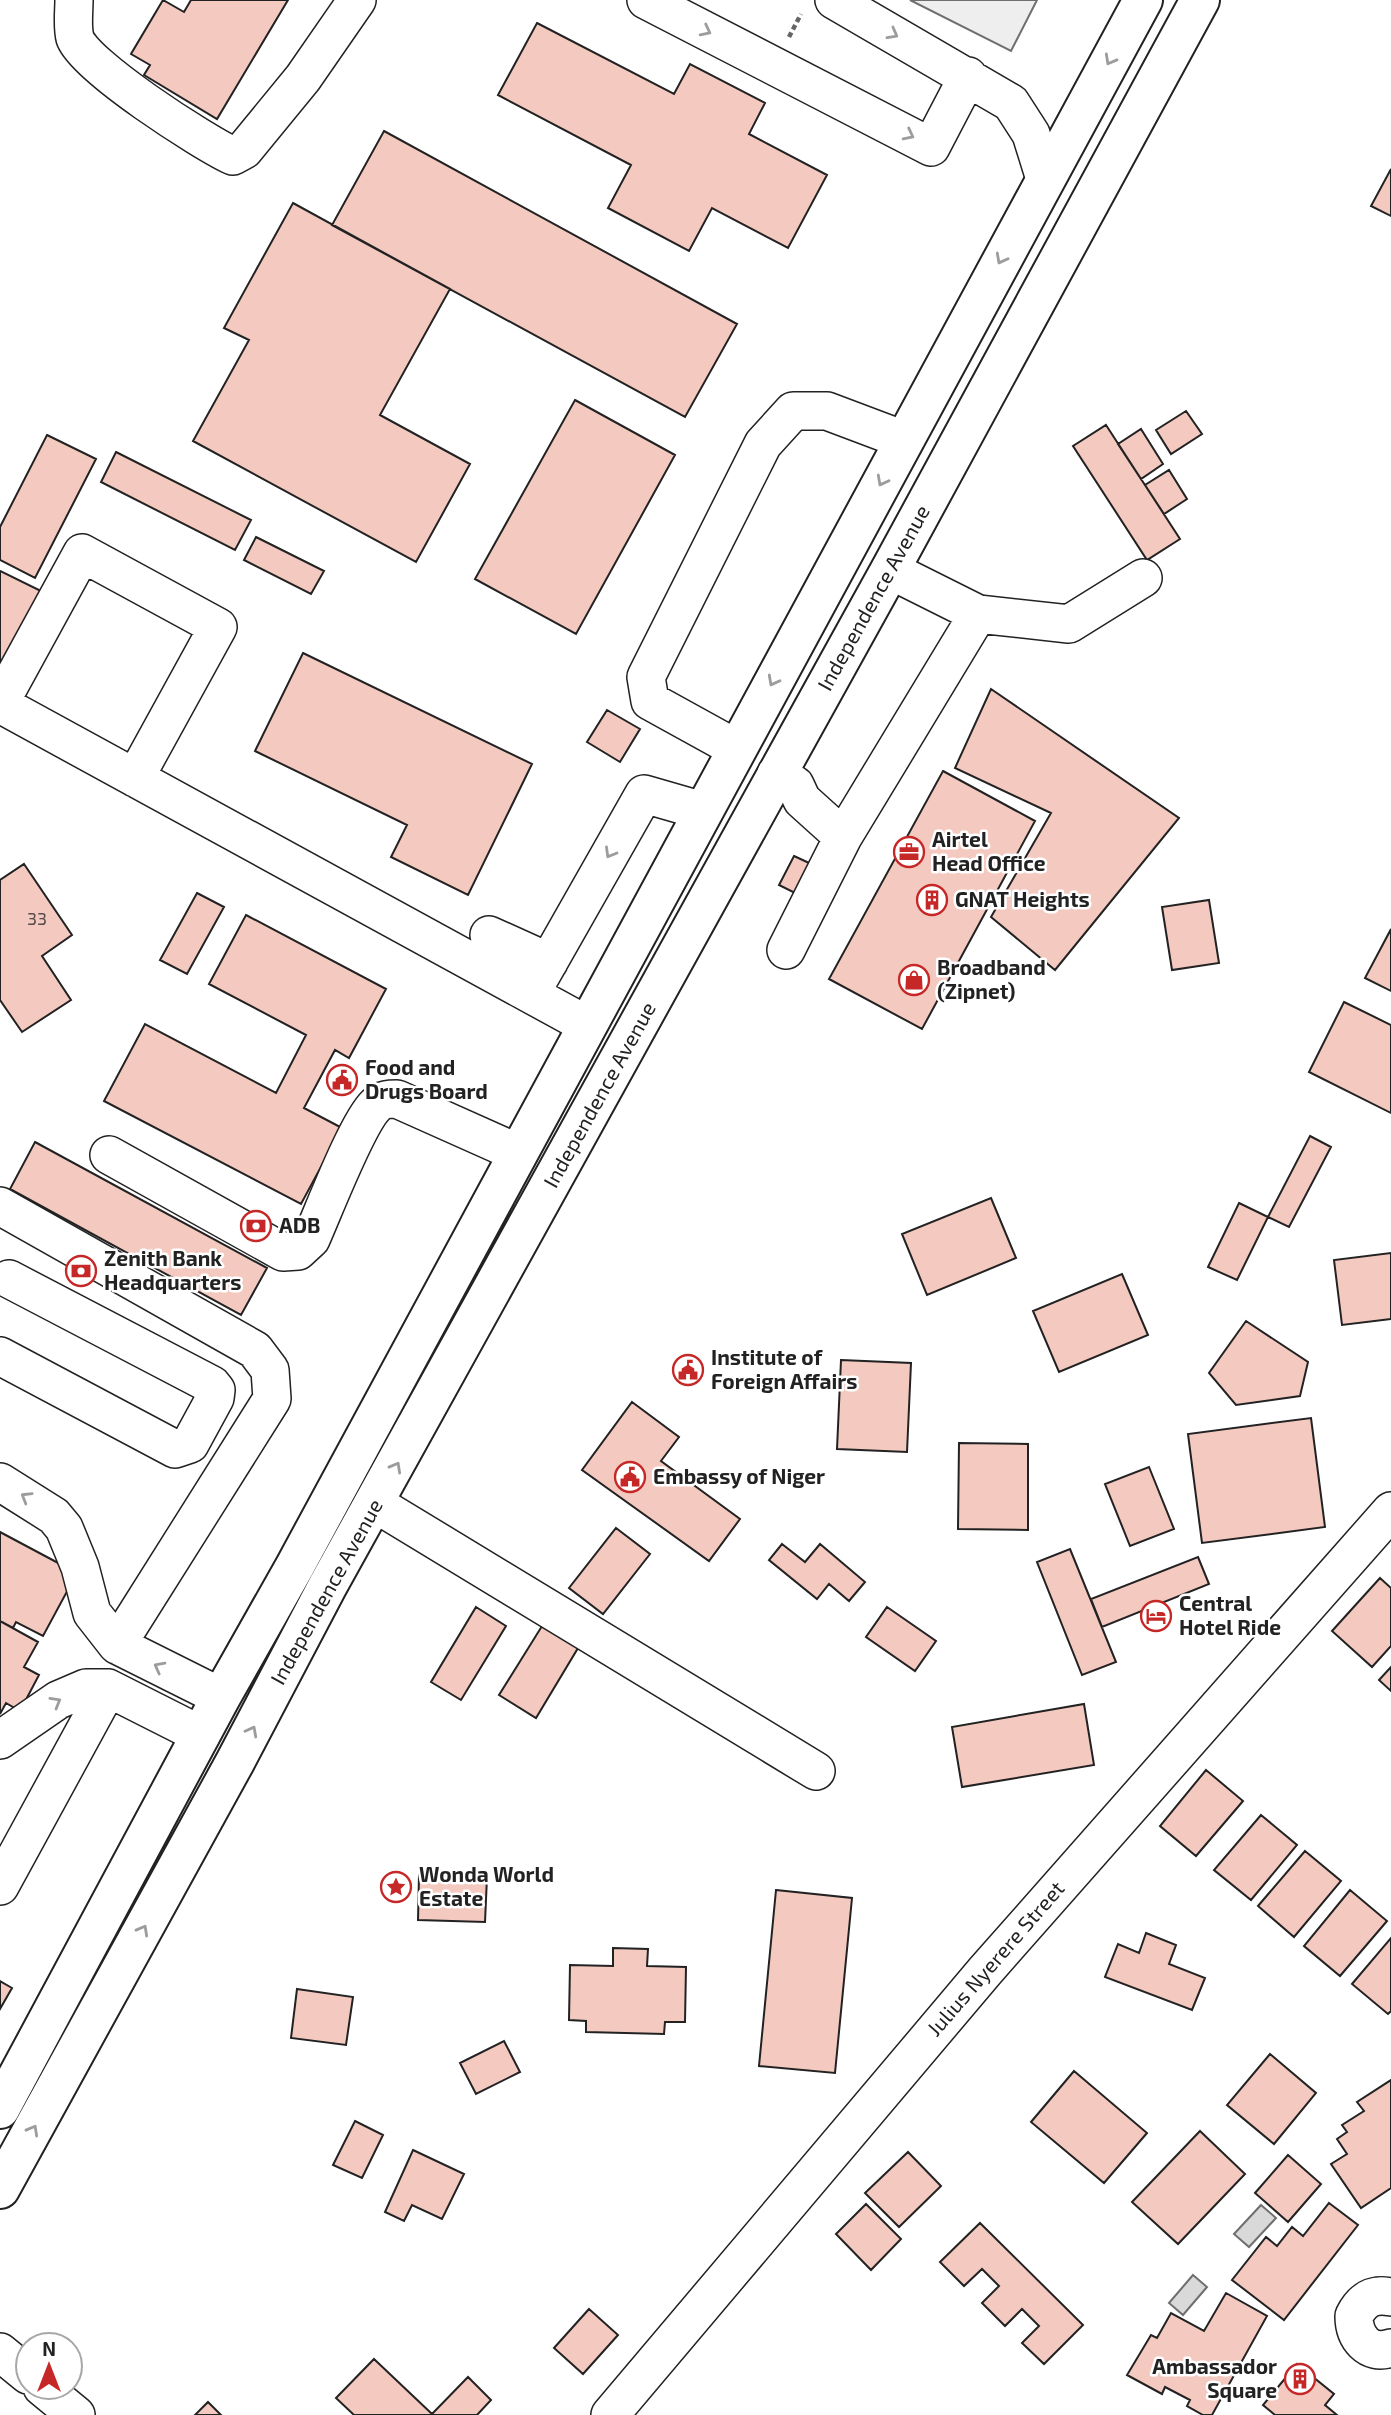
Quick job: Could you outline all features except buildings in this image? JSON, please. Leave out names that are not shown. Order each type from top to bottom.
[{"type":"main road","name":"Independence Avenue","points":[[0,2109],[1143,0]]},
{"type":"main road","name":"Independence Avenue","points":[[0,2189],[222,1787],[327,1587],[376,1504],[890,570],[1200,0]]},
{"type":"street","points":[[74,0],[75,38],[92,61],[156,109],[233,156],[244,150],[303,78],[357,0]]},
{"type":"street","points":[[646,0],[931,147],[968,76]]},
{"type":"street","points":[[834,0],[1011,103],[1031,134],[1045,179]]},
{"type":"street","points":[[737,749],[650,701],[646,677],[763,443],[793,411],[827,411],[904,440]]},
{"type":"street","points":[[135,778],[218,627],[82,554],[0,704],[135,778],[531,993],[587,1025]]},
{"type":"street","points":[[890,570],[978,614],[1069,624],[1143,578]]},
{"type":"street","points":[[786,950],[843,837],[978,614]]},
{"type":"street","points":[[776,774],[795,785],[802,800],[843,837]]},
{"type":"street","points":[[531,993],[644,794],[704,811]]},
{"type":"street","points":[[489,935],[549,962]]},
{"type":"street","points":[[109,1155],[283,1252],[298,1251],[311,1239],[360,1132],[376,1105],[385,1100],[397,1099],[518,1153]]},
{"type":"street","points":[[0,1206],[255,1350],[270,1370],[272,1399],[117,1645]]},
{"type":"street","points":[[0,1356],[176,1449],[190,1444],[215,1398],[216,1390],[212,1385],[4,1288],[34,1224]]},
{"type":"street","points":[[0,1482],[54,1516],[64,1528],[80,1567],[92,1613],[117,1645],[221,1697]]},
{"type":"street","points":[[376,1504],[816,1771]]},
{"type":"street","name":"Julius Nyerere Street","points":[[610,2415],[985,1971],[1391,1511]]},
{"type":"street","points":[[0,1740],[58,1700],[86,1688],[108,1688],[201,1735]]},
{"type":"street","points":[[0,1886],[108,1688]]},
{"type":"street","points":[[1391,2297],[1377,2295],[1367,2299],[1354,2316],[1358,2337],[1365,2345],[1375,2349],[1391,2348]]},
{"type":"street","points":[[0,2352],[14,2364]]},
{"type":"street","points":[[59,2401],[76,2415]]},
{"type":"shaded area","points":[[910,0],[1037,0],[1011,51]]},
{"type":"shaded area","points":[[1261,2205],[1276,2218],[1249,2247],[1234,2234]]},
{"type":"shaded area","points":[[1193,2275],[1207,2287],[1183,2315],[1169,2303]]},
{"type":"place","name":"Airtel Head Office","points":[[909,852]]},
{"type":"place","name":"GNAT Heights","points":[[932,900]]},
{"type":"place","name":"Broadband (Zipnet)","points":[[914,980]]},
{"type":"place","name":"Food and Drugs Board","points":[[342,1080]]},
{"type":"place","name":"ADB","points":[[256,1226]]},
{"type":"place","name":"Zenith Bank Headquarters","points":[[81,1271]]},
{"type":"place","name":"Institute of Foreign Affairs","points":[[688,1370]]},
{"type":"place","name":"Embassy of Niger","points":[[630,1477]]},
{"type":"place","name":"Central Hotel Ride","points":[[1156,1616]]},
{"type":"place","name":"Wonda World Estate","points":[[396,1887]]},
{"type":"place","name":"Ambassador Square","points":[[1300,2379]]}]
